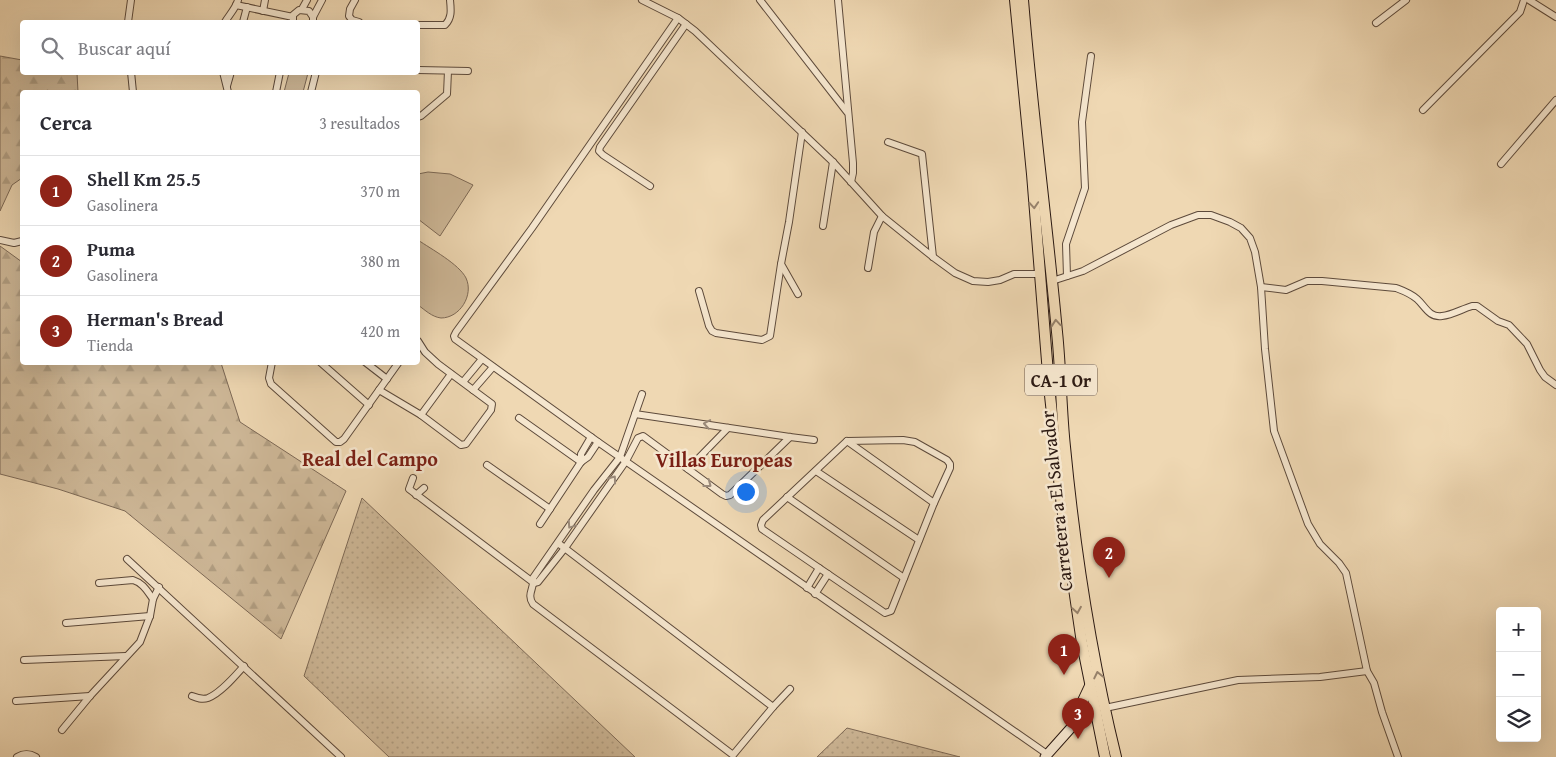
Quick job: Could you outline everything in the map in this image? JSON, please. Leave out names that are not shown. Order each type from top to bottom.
[{"type":"highway","name":"Carretera a El Salvador","points":[[1015,0],[1032,174],[1041,301],[1066,542],[1090,686],[1116,757]]},
{"type":"highway","name":"Carretera a El Salvador","points":[[1023,0],[1060,358],[1064,445],[1105,757]]},
{"type":"highway","points":[[1041,301],[1047,318],[1051,361],[1053,362],[1060,358]]},
{"type":"highway","points":[[1079,719],[1082,703],[1090,686]]},
{"type":"highway","points":[[1079,719],[1099,710]]},
{"type":"main road","points":[[1046,756],[1079,719]]},
{"type":"street","points":[[128,20],[131,0]]},
{"type":"street","points":[[263,11],[265,0]]},
{"type":"street","points":[[302,10],[307,0]]},
{"type":"street","points":[[313,20],[322,0]]},
{"type":"street","points":[[352,20],[349,16],[355,0]]},
{"type":"street","points":[[420,25],[445,25],[451,16],[450,0]]},
{"type":"street","points":[[642,0],[686,24],[802,132],[882,216],[955,273],[973,281],[988,282],[1000,280],[1014,274],[1040,274]]},
{"type":"street","points":[[760,0],[848,114]]},
{"type":"street","points":[[838,0],[854,173],[851,182]]},
{"type":"street","points":[[1376,23],[1406,0]]},
{"type":"street","points":[[1422,110],[1520,12],[1524,0]]},
{"type":"street","points":[[1529,0],[1556,17]]},
{"type":"street","points":[[227,20],[237,2],[289,20]]},
{"type":"street","points":[[244,20],[247,7]]},
{"type":"street","points":[[292,20],[296,12],[302,10],[308,11],[313,20]]},
{"type":"street","points":[[678,18],[532,228],[454,336],[457,342],[592,438],[1046,756]]},
{"type":"street","points":[[650,186],[603,155],[599,151],[600,146],[686,24]]},
{"type":"street","points":[[1067,276],[1067,240],[1085,188],[1082,122],[1091,56]]},
{"type":"street","points":[[420,70],[468,71]]},
{"type":"street","points":[[420,116],[447,94],[448,71]]},
{"type":"street","points":[[132,75],[133,90]]},
{"type":"street","points":[[224,75],[228,89]]},
{"type":"street","points":[[228,89],[230,75]]},
{"type":"street","points":[[276,90],[279,75]]},
{"type":"street","points":[[312,90],[315,75]]},
{"type":"street","points":[[1501,164],[1556,100]]},
{"type":"street","points":[[700,291],[709,326],[716,334],[762,340],[770,336],[802,132]]},
{"type":"street","points":[[888,142],[922,154],[933,256]]},
{"type":"street","points":[[823,226],[832,162]]},
{"type":"street","points":[[1052,281],[1083,271],[1171,225],[1198,216],[1211,215],[1230,222],[1241,228],[1250,238],[1255,252],[1261,287],[1265,349],[1274,431],[1308,524],[1320,544],[1339,562],[1346,573],[1367,672],[1374,683],[1398,757]]},
{"type":"street","points":[[868,268],[874,232],[882,216]]},
{"type":"street","points":[[0,240],[14,243],[20,242]]},
{"type":"street","points":[[781,264],[798,294]]},
{"type":"street","points":[[1261,287],[1286,290],[1307,281],[1322,281],[1396,288],[1407,292],[1419,300],[1429,313],[1435,316],[1442,316],[1477,306],[1498,320],[1510,325],[1527,344],[1545,377],[1556,385]]},
{"type":"street","points":[[379,390],[421,415],[461,445],[464,445],[491,410],[491,402],[451,374],[425,352],[420,344]]},
{"type":"street","points":[[463,382],[482,359]]},
{"type":"street","points":[[271,365],[269,378],[272,384],[336,442],[344,440],[397,365]]},
{"type":"street","points":[[323,365],[369,405]]},
{"type":"street","points":[[369,365],[387,379]]},
{"type":"street","points":[[474,390],[493,367]]},
{"type":"street","points":[[421,415],[451,374]]},
{"type":"street","points":[[642,394],[620,457],[594,490],[533,578],[534,583],[530,596],[533,604],[732,756],[790,689]]},
{"type":"street","points":[[635,414],[814,440]]},
{"type":"street","points":[[519,418],[581,462]]},
{"type":"street","points":[[688,469],[728,428]]},
{"type":"street","points":[[534,583],[538,582],[565,548],[626,461],[638,438],[643,436],[722,494],[728,495],[790,437]]},
{"type":"street","points":[[581,462],[581,454],[592,438]]},
{"type":"street","points":[[627,438],[636,443]]},
{"type":"street","points":[[903,440],[916,442],[947,460],[950,464],[891,611],[888,613],[885,613],[762,529],[763,520],[816,471],[847,441],[903,440]]},
{"type":"street","points":[[847,441],[934,503]]},
{"type":"street","points":[[540,524],[581,462],[588,457],[598,442]]},
{"type":"street","points":[[487,465],[550,509]]},
{"type":"street","points":[[816,471],[919,540]]},
{"type":"street","points":[[413,478],[409,489],[534,583]]},
{"type":"street","points":[[416,495],[424,488]]},
{"type":"street","points":[[787,497],[904,578]]},
{"type":"street","points":[[583,508],[590,512]]},
{"type":"street","points":[[558,543],[774,707]]},
{"type":"street","points":[[127,560],[341,757]]},
{"type":"street","points":[[807,588],[820,568]]},
{"type":"street","points":[[815,594],[828,574]]},
{"type":"street","points":[[99,582],[133,580],[142,584],[153,599]]},
{"type":"street","points":[[62,730],[90,696],[140,642],[150,616],[153,599],[159,588]]},
{"type":"street","points":[[66,623],[150,616]]},
{"type":"street","points":[[24,660],[126,656]]},
{"type":"street","points":[[192,696],[203,699],[208,698],[226,685],[244,666]]},
{"type":"street","points":[[1099,710],[1238,680],[1367,672]]},
{"type":"street","points":[[16,701],[90,696]]},
{"type":"street","points":[[17,757],[22,754],[31,754],[36,757]]},
{"type":"green space","points":[[0,56],[20,60],[20,75],[77,75],[78,90],[20,90],[20,179],[12,185],[0,211]]},
{"type":"green space","points":[[288,75],[307,75],[304,90],[285,90]]},
{"type":"green space","points":[[428,172],[450,174],[473,185],[440,236],[420,221],[420,174]]},
{"type":"green space","points":[[420,241],[457,267],[466,278],[468,285],[467,298],[454,314],[441,318],[420,306]]},
{"type":"green space","points":[[0,246],[20,261],[20,365],[222,365],[240,422],[346,491],[281,639],[125,511],[58,489],[0,474]]},
{"type":"green space","points":[[362,498],[635,757],[389,757],[304,676]]},
{"type":"green space","points":[[847,728],[960,757],[817,757]]},
{"type":"place","name":"Puma","points":[[1109,578]]},
{"type":"place","name":"Shell Km 25.5","points":[[1064,675]]},
{"type":"place","name":"Herman's Bread","points":[[1078,739]]},
{"type":"district","name":"Real del Campo","points":[[370,458]]},
{"type":"district","name":"Villas Europeas","points":[[724,459]]}]
